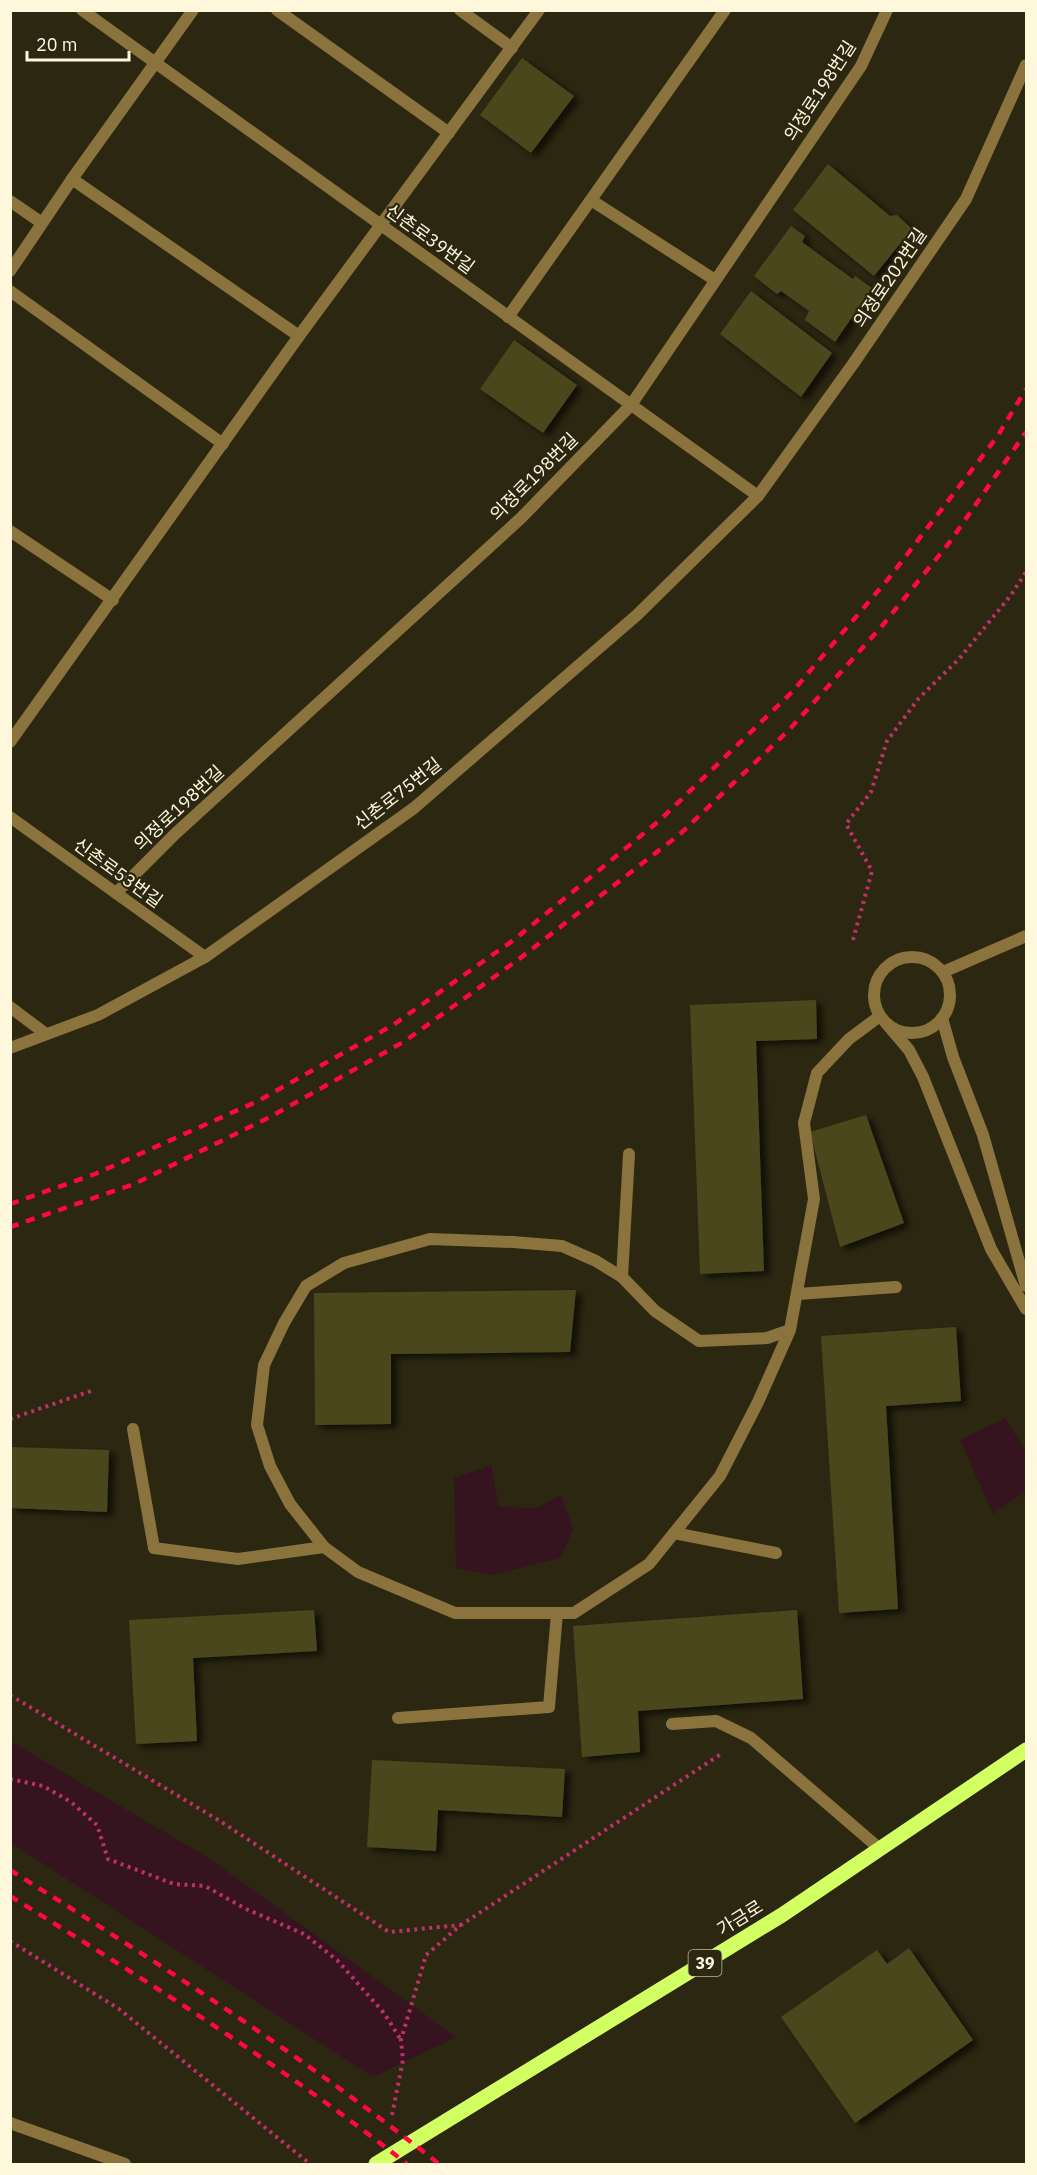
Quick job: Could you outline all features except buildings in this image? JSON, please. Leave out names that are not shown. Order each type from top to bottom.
[{"type":"main road","name":"가금로","points":[[376,2164],[782,1915],[1026,1750]]},
{"type":"street","name":"신촌로39번길","points":[[82,10],[758,496]]},
{"type":"street","points":[[10,271],[72,179],[193,10]]},
{"type":"street","points":[[278,10],[449,133]]},
{"type":"street","points":[[460,10],[512,48]]},
{"type":"street","points":[[10,742],[299,336],[539,10]]},
{"type":"street","points":[[508,317],[725,10]]},
{"type":"street","name":"의정로198번길","points":[[116,893],[183,826],[520,518],[631,405],[861,66],[887,10]]},
{"type":"street","name":"의정로202번길","points":[[758,496],[853,364],[966,199],[1026,65]]},
{"type":"street","points":[[72,179],[299,336]]},
{"type":"street","points":[[591,200],[715,280]]},
{"type":"street","points":[[10,201],[42,223]]},
{"type":"street","points":[[10,291],[223,444]]},
{"type":"street","name":"신촌로75번길","points":[[10,1048],[98,1015],[205,957],[414,808],[637,615],[758,496]]},
{"type":"street","points":[[10,531],[113,600]]},
{"type":"street","name":"신촌로53번길","points":[[10,817],[205,957]]},
{"type":"street","points":[[943,972],[1026,936]]},
{"type":"street","points":[[883,1019],[896,1030],[921,1032],[932,1027],[947,1010],[950,991],[943,972],[934,963],[921,958],[909,957],[896,960],[885,967],[878,978],[874,990],[875,1003],[883,1019],[909,1050],[923,1077],[991,1249],[1026,1309]]},
{"type":"street","points":[[10,1006],[46,1034]]},
{"type":"street","points":[[942,1018],[952,1057],[983,1135],[1026,1286]]},
{"type":"street","points":[[790,1330],[767,1338],[699,1341],[654,1311],[622,1277],[596,1261],[562,1246],[430,1239],[344,1263],[306,1286],[284,1323],[264,1365],[257,1425],[270,1466],[290,1504],[324,1547],[358,1572],[454,1613],[574,1612],[649,1564],[720,1476],[758,1402],[790,1330],[814,1199],[804,1123],[817,1073],[849,1039],[883,1019]]},
{"type":"street","points":[[622,1277],[629,1154]]},
{"type":"street","points":[[798,1294],[896,1287]]},
{"type":"street","points":[[133,1429],[154,1548],[238,1559],[324,1547]]},
{"type":"street","points":[[674,1533],[776,1553]]},
{"type":"street","points":[[398,1719],[549,1707],[557,1613]]},
{"type":"street","points":[[672,1724],[716,1720],[751,1738],[880,1849]]},
{"type":"street","points":[[10,2123],[125,2164]]},
{"type":"path","points":[[853,940],[872,871],[846,824],[871,792],[887,741],[919,698],[959,659],[1011,595],[1026,572]]},
{"type":"path","points":[[10,1419],[91,1391]]},
{"type":"path","points":[[10,1695],[220,1821],[389,1932],[461,1925]]},
{"type":"path","points":[[392,2115],[403,2060],[401,2040],[426,1955],[461,1925],[721,1754]]},
{"type":"path","points":[[10,1779],[44,1786],[71,1802],[97,1825],[108,1859],[174,1884],[205,1886],[246,1909],[304,1934],[337,1960],[384,2013],[401,2040]]},
{"type":"path","points":[[10,1941],[119,2009],[310,2164]]},
{"type":"shaded area","points":[[1005,1418],[1026,1452],[1026,1491],[993,1514],[960,1440]]},
{"type":"shaded area","points":[[491,1465],[499,1507],[537,1508],[561,1495],[573,1529],[560,1558],[493,1575],[456,1568],[454,1478]]},
{"type":"shaded area","points":[[10,1741],[210,1859],[456,2037],[373,2077],[11,1843]]},
{"type":"railway","points":[[10,1204],[95,1174],[258,1101],[393,1025],[515,939],[659,821],[792,692],[889,578],[997,437],[1026,389]]},
{"type":"railway","points":[[10,1227],[134,1184],[270,1117],[405,1041],[519,959],[680,834],[789,730],[882,626],[949,543],[1026,432]]},
{"type":"railway","points":[[10,1870],[229,2011],[335,2085],[439,2164]]},
{"type":"railway","points":[[10,1896],[262,2058],[407,2164]]}]
